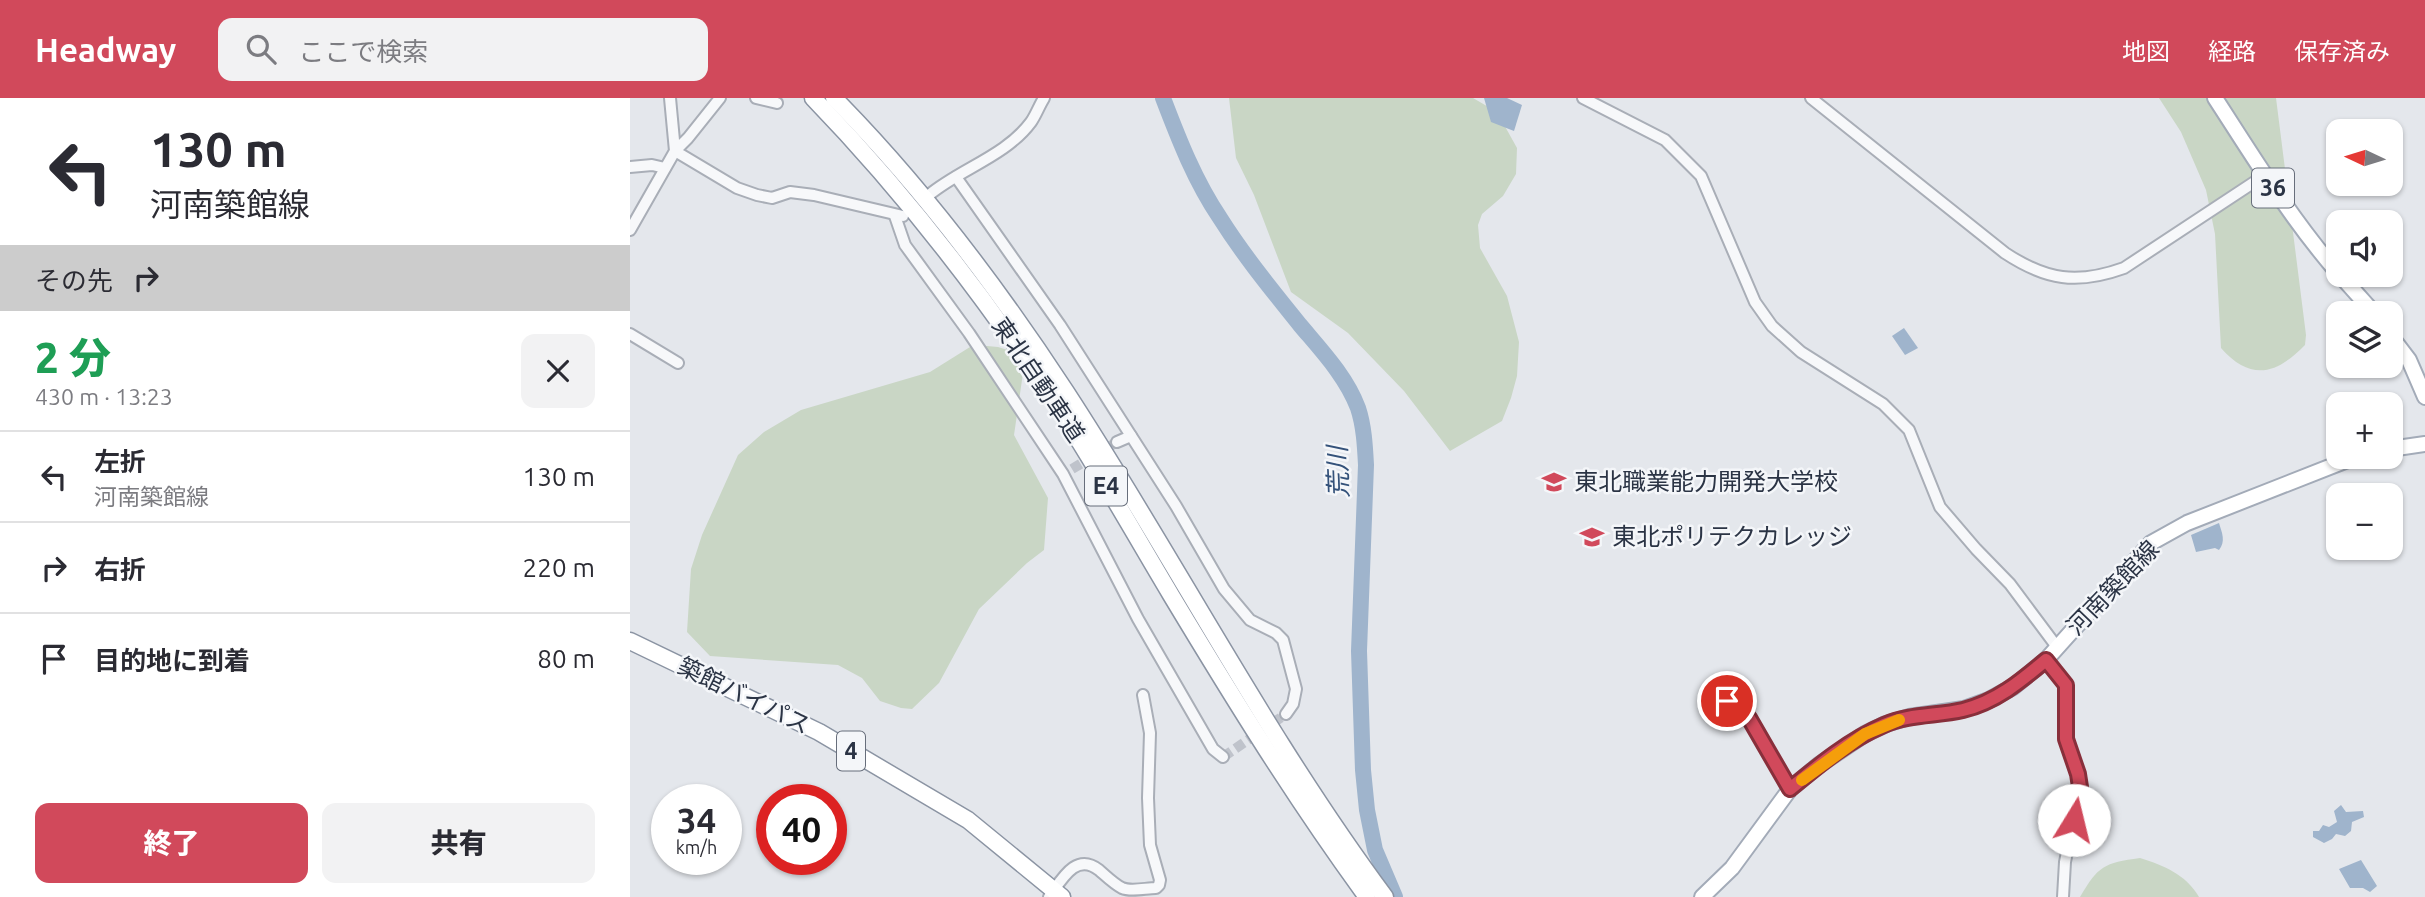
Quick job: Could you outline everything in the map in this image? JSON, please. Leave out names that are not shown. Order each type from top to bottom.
[{"type":"highway","name":"東北自動車道","points":[[813,98],[901,193],[1008,333],[1055,402],[1284,777],[1376,893]]},
{"type":"highway","name":"東北自動車道","points":[[834,98],[911,182],[968,253],[1020,325],[1066,393],[1303,780],[1376,893]]},
{"type":"highway","name":"築館バイパス","points":[[630,641],[819,732],[968,820],[1055,895]]},
{"type":"main road","name":"36","points":[[2215,98],[2326,259]]},
{"type":"main road","name":"36","points":[[2351,287],[2363,301]]},
{"type":"main road","points":[[2403,352],[2425,397]]},
{"type":"main road","points":[[2403,447],[2425,444]]},
{"type":"main road","name":"河南築館線","points":[[1702,897],[1732,868],[1790,789],[1819,765],[1875,729],[1909,717],[1964,709],[2013,687],[2046,660],[2151,543],[2187,523],[2326,468]]},
{"type":"street","points":[[670,98],[675,151]]},
{"type":"street","points":[[632,225],[675,151],[720,98]]},
{"type":"street","points":[[756,98],[778,103]]},
{"type":"street","points":[[929,195],[946,181],[966,172],[1017,137],[1028,125],[1044,98]]},
{"type":"street","points":[[1583,98],[1665,140],[1701,176],[1755,302],[1772,326],[1801,352],[1883,404],[1909,430],[1940,507],[2010,583],[2057,647]]},
{"type":"street","points":[[1811,98],[2005,253],[2025,267],[2052,276],[2077,279],[2124,268],[2265,174]]},
{"type":"street","points":[[675,151],[737,188],[757,195],[772,198],[790,192],[814,195],[899,216],[905,245],[1068,471],[1138,619],[1213,749],[1223,757]]},
{"type":"street","points":[[630,167],[652,165],[665,168]]},
{"type":"street","points":[[956,177],[1059,325],[1176,506],[1224,589],[1250,620],[1276,633],[1283,640],[1296,689],[1293,704],[1286,713]]},
{"type":"street","points":[[630,334],[678,363]]},
{"type":"street","points":[[1117,442],[1131,436]]},
{"type":"street","points":[[2046,660],[2066,685],[2066,739],[2080,787],[2065,862],[2063,897]]},
{"type":"street","points":[[1055,895],[1072,868],[1080,863],[1095,867],[1122,888],[1156,888],[1159,885],[1149,833],[1150,733],[1143,695]]},
{"type":"street","points":[[1727,701],[1749,718],[1790,789]]},
{"type":"green space","points":[[1229,98],[1473,98],[1497,112],[1517,148],[1516,174],[1503,196],[1482,214],[1478,225],[1480,248],[1507,296],[1519,342],[1517,376],[1502,421],[1450,451],[1404,391],[1348,333],[1291,292],[1254,195],[1236,158]]},
{"type":"green space","points":[[2159,98],[2276,98],[2306,335],[2305,345],[2274,368],[2253,370],[2232,359],[2221,348],[2215,234],[2206,190],[2181,132]]},
{"type":"green space","points":[[987,346],[1017,353],[1023,373],[1014,435],[1048,498],[1044,550],[979,609],[939,683],[912,709],[901,708],[880,701],[862,678],[838,665],[710,656],[687,632],[691,569],[702,535],[738,455],[764,432],[801,410],[930,372],[970,347]]},
{"type":"green space","points":[[2140,858],[2174,872],[2187,882],[2199,897],[2080,897],[2097,872],[2103,868]]},
{"type":"water","points":[[1484,98],[1507,98],[1522,105],[1514,131],[1491,122]]},
{"type":"water","points":[[1904,328],[1918,348],[1905,355],[1892,336]]},
{"type":"water","points":[[2219,523],[2223,540],[2219,550],[2215,548],[2196,552],[2191,535]]},
{"type":"water","points":[[2341,805],[2346,812],[2363,811],[2364,817],[2352,822],[2351,831],[2345,836],[2336,834],[2324,843],[2313,837],[2313,831],[2319,831],[2323,825],[2329,827],[2337,822],[2334,811]]},
{"type":"water","points":[[2361,860],[2377,886],[2370,892],[2363,888],[2350,888],[2339,869]]},
{"type":"waterway","name":"荒川","points":[[1163,98],[1188,160],[1211,204],[1258,273],[1340,374],[1358,408],[1366,465],[1359,651],[1363,770],[1375,850],[1395,897]]},
{"type":"tunnel","points":[[1072,469],[1117,442]]},
{"type":"tunnel","points":[[1223,757],[1286,714]]},
{"type":"slow traffic","points":[[1802,780],[1865,734],[1899,720]]},
{"type":"place","name":"東北職業能力開発大学校","points":[[1554,482]]},
{"type":"place","name":"東北ポリテクカレッジ","points":[[1592,537]]},
{"type":"route","points":[[1727,701],[1749,718],[1790,789],[1819,765],[1865,734],[1909,717],[1964,709],[1989,700],[2013,687],[2046,660],[2066,685],[2066,739],[2080,787],[2074,820]]}]
